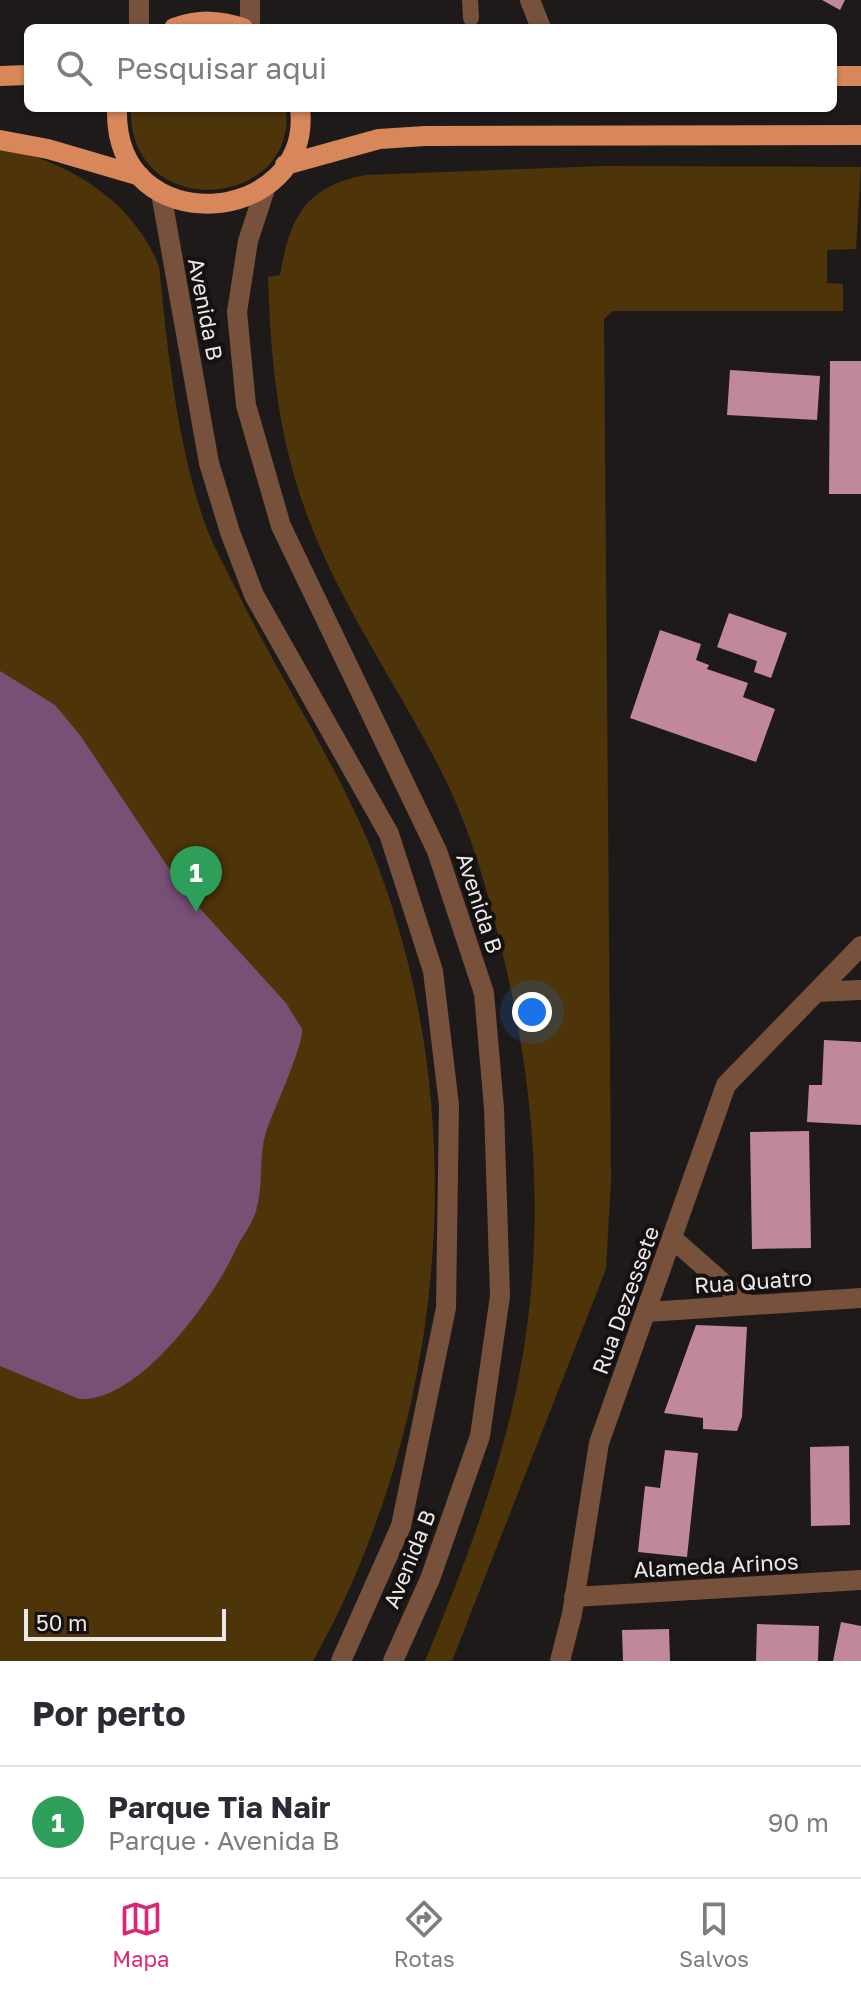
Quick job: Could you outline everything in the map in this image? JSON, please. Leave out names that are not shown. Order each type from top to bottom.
[{"type":"main road","points":[[186,24],[222,21],[231,24]]},
{"type":"main road","points":[[0,76],[24,75]]},
{"type":"main road","points":[[837,76],[861,76]]},
{"type":"main road","points":[[117,112],[116,125],[124,152],[140,176],[161,193],[187,204],[214,206],[242,200],[266,186],[285,165],[296,141],[300,112]]},
{"type":"main road","points":[[285,165],[379,139],[425,136],[861,135]]},
{"type":"main road","points":[[0,140],[48,149],[140,176]]},
{"type":"street","points":[[139,0],[139,24]]},
{"type":"street","points":[[250,0],[250,24]]},
{"type":"street","points":[[530,0],[539,24]]},
{"type":"street","name":"Avenida B","points":[[266,186],[248,241],[237,312],[246,405],[281,526],[437,851],[484,993],[494,1108],[500,1296],[480,1436],[430,1579],[393,1661]]},
{"type":"street","name":"Avenida B","points":[[161,193],[209,463],[230,532],[254,595],[389,834],[433,971],[449,1105],[446,1308],[401,1526],[341,1661]]},
{"type":"street","name":"Rua Dezessete","points":[[560,1661],[573,1606],[599,1443],[726,1085],[861,946]]},
{"type":"street","points":[[816,992],[861,990]]},
{"type":"street","points":[[673,1239],[748,1305]]},
{"type":"street","name":"Rua Quatro","points":[[647,1312],[861,1298]]},
{"type":"street","name":"Alameda Arinos","points":[[573,1606],[861,1580]]},
{"type":"street","points":[[573,1606],[575,1661]]},
{"type":"lane","points":[[470,0],[471,18]]},
{"type":"shaded area","points":[[132,112],[286,112],[283,142],[266,167],[241,183],[212,190],[182,186],[156,171],[137,145]]},
{"type":"shaded area","points":[[0,148],[50,162],[95,187],[133,222],[159,266],[181,431],[206,527],[364,832],[379,869],[409,966],[427,1067],[435,1169],[431,1272],[417,1374],[392,1473],[358,1570],[313,1661],[0,1661]]},
{"type":"shaded area","points":[[604,166],[861,167],[856,249],[827,250],[827,283],[843,284],[843,311],[613,311],[604,319],[611,1180],[606,1269],[452,1661],[425,1661],[457,1582],[499,1459],[526,1334],[535,1198],[524,1062],[507,972],[467,830],[433,756],[337,584],[297,486],[276,384],[268,277],[280,275],[289,237],[303,208],[327,188],[344,180],[365,175]]},
{"type":"shaded area","points":[[0,671],[55,705],[80,735],[184,891],[286,1003],[302,1029],[293,1063],[266,1132],[256,1211],[211,1294],[172,1344],[149,1366],[126,1384],[102,1396],[79,1399],[0,1366]]},
{"type":"building","points":[[822,0],[845,0],[840,10]]},
{"type":"building","points":[[830,361],[861,361],[861,494],[829,494]]},
{"type":"building","points":[[730,370],[820,376],[817,420],[727,415]]},
{"type":"building","points":[[729,613],[787,633],[771,678],[754,672],[757,661],[717,647]]},
{"type":"building","points":[[660,630],[701,644],[696,660],[709,665],[707,669],[748,683],[743,697],[775,709],[756,762],[630,718]]},
{"type":"building","points":[[824,1040],[861,1042],[861,1125],[807,1122],[809,1085],[822,1085]]},
{"type":"building","points":[[809,1131],[811,1248],[752,1249],[750,1132]]},
{"type":"building","points":[[696,1325],[747,1327],[742,1417],[737,1431],[703,1429],[703,1418],[664,1413]]},
{"type":"building","points":[[849,1446],[850,1525],[811,1526],[810,1447]]},
{"type":"building","points":[[665,1450],[698,1453],[687,1557],[638,1552],[645,1486],[660,1488]]},
{"type":"building","points":[[841,1622],[861,1626],[861,1661],[833,1661]]},
{"type":"building","points":[[757,1624],[819,1626],[818,1661],[756,1661]]},
{"type":"building","points":[[669,1629],[670,1661],[623,1661],[622,1630]]},
{"type":"place","name":"Parque Tia Nair","points":[[196,912]]}]
